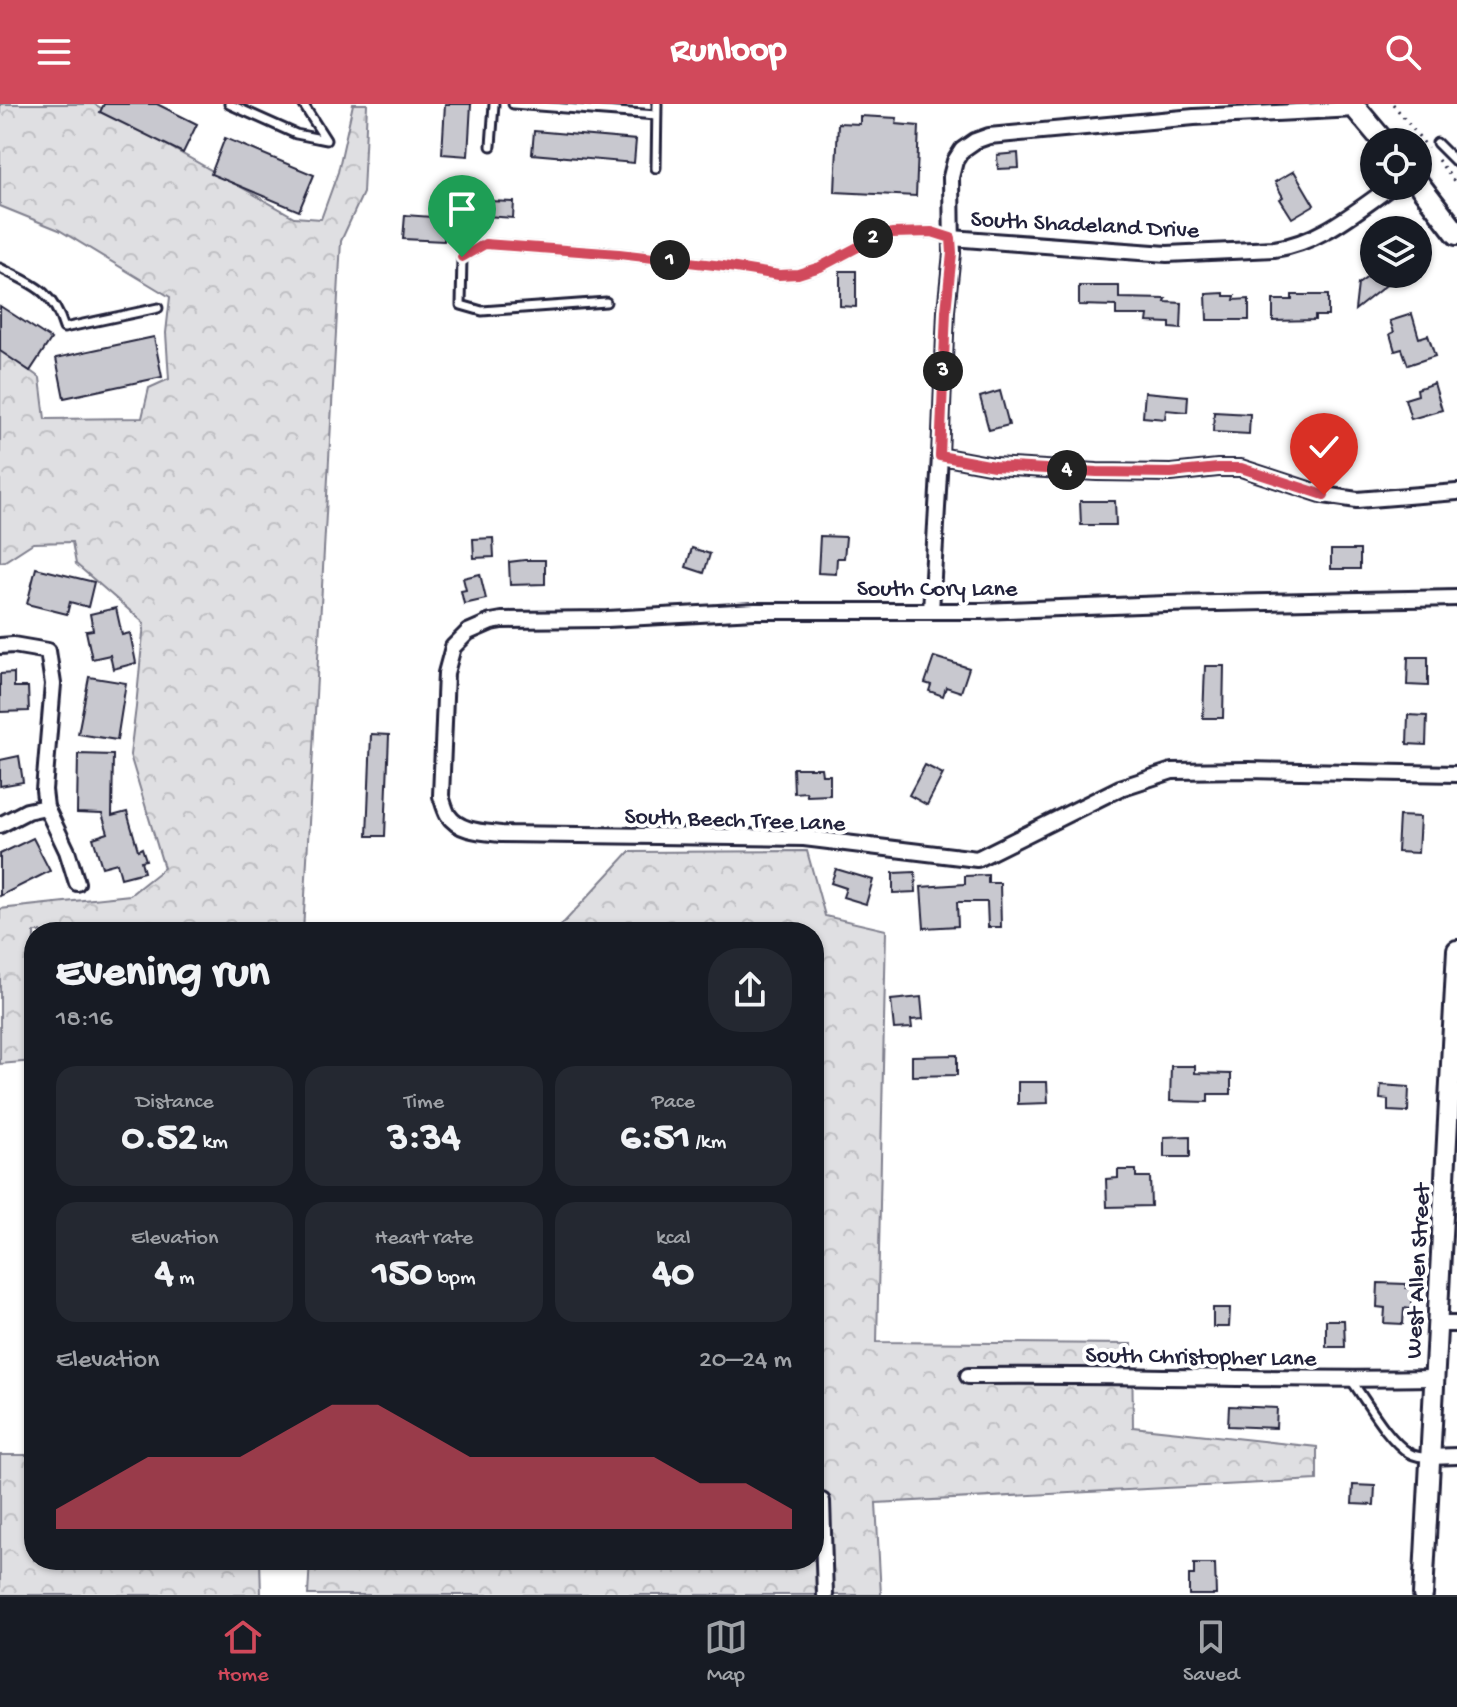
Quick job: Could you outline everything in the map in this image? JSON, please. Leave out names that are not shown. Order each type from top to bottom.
[{"type":"main road","points":[[1354,106],[1372,128]]},
{"type":"main road","points":[[1431,200],[1457,234]]},
{"type":"street","points":[[931,611],[946,311],[952,253],[950,186],[952,169],[962,150],[989,136],[1354,106]]},
{"type":"street","name":"South Shadeland Drive","points":[[951,238],[1167,254],[1274,249],[1315,237],[1371,200]]},
{"type":"street","points":[[940,456],[994,466],[1097,472],[1171,473],[1241,468],[1324,495],[1357,500],[1457,492]]},
{"type":"street","name":"South Cory Lane","points":[[441,796],[446,673],[453,647],[468,632],[502,620],[607,619],[769,610],[931,611],[1457,598]]},
{"type":"street","points":[[0,646],[48,651],[53,684],[44,790],[46,807],[67,851],[77,883]]},
{"type":"street","name":"South Beech Tree Lane","points":[[441,796],[448,815],[457,824],[478,832],[804,838],[977,859],[1120,788],[1172,771],[1457,774]]},
{"type":"street","points":[[0,825],[27,811],[46,807]]},
{"type":"street","name":"West Allen Street","points":[[1423,1595],[1457,950]]},
{"type":"street","points":[[1437,1324],[1457,1324]]},
{"type":"street","name":"South Christopher Lane","points":[[968,1376],[1074,1374],[1351,1380],[1433,1378]]},
{"type":"street","points":[[1429,1457],[1457,1456]]},
{"type":"street","points":[[824,1564],[825,1595]]},
{"type":"lane","points":[[229,104],[296,134],[326,140],[303,104]]},
{"type":"lane","points":[[491,146],[494,104]]},
{"type":"lane","points":[[513,104],[656,115]]},
{"type":"lane","points":[[656,168],[657,104]]},
{"type":"lane","points":[[1437,143],[1457,163]]},
{"type":"lane","points":[[606,302],[482,311],[461,305],[462,257],[485,244],[619,254],[779,275],[798,274],[820,267],[875,238],[892,233],[932,232],[951,238]]},
{"type":"lane","points":[[0,268],[43,292],[58,311],[64,328],[158,308]]},
{"type":"lane","points":[[1351,1380],[1380,1421],[1407,1451],[1429,1457]]},
{"type":"path","points":[[1393,104],[1412,128]]},
{"type":"path","points":[[1436,159],[1457,185]]},
{"type":"green space","points":[[0,104],[94,104],[294,217],[321,219],[338,172],[353,104],[367,104],[363,193],[341,241],[304,922],[24,922],[24,1062],[0,1064],[0,909],[130,895],[164,868],[130,755],[144,623],[76,564],[72,542],[33,543],[0,562],[0,349],[40,378],[45,419],[142,418],[149,388],[169,379],[166,333],[170,297],[59,230],[0,206]]},
{"type":"green space","points":[[807,851],[825,916],[886,930],[877,1342],[1132,1344],[1133,1427],[1317,1447],[1317,1480],[876,1503],[881,1595],[308,1595],[309,1570],[824,1570],[824,922],[564,922],[629,852]]},
{"type":"green space","points":[[0,1455],[24,1455],[24,1570],[260,1570],[261,1595],[0,1595]]},
{"type":"building","points":[[104,104],[157,104],[197,124],[183,153],[100,112]]},
{"type":"building","points":[[445,104],[471,104],[468,156],[442,154]]},
{"type":"building","points":[[860,116],[897,118],[896,124],[919,126],[916,196],[835,192],[838,123],[860,124]]},
{"type":"building","points":[[534,131],[636,140],[634,163],[532,154]]},
{"type":"building","points":[[225,138],[314,175],[299,211],[211,174]]},
{"type":"building","points":[[1018,153],[1019,168],[998,169],[997,155]]},
{"type":"building","points":[[1294,171],[1314,205],[1292,218],[1280,199],[1283,197],[1275,182]]},
{"type":"building","points":[[487,201],[514,202],[513,218],[486,216]]},
{"type":"building","points":[[433,213],[446,213],[444,241],[403,239],[405,215],[432,217]]},
{"type":"building","points":[[840,271],[856,271],[856,307],[840,306]]},
{"type":"building","points":[[1360,283],[1360,288],[1382,288],[1355,310]]},
{"type":"building","points":[[1079,286],[1119,286],[1119,298],[1166,299],[1165,302],[1182,303],[1181,329],[1170,328],[1170,323],[1147,322],[1148,315],[1116,315],[1116,306],[1079,305]]},
{"type":"building","points":[[1224,293],[1224,296],[1235,296],[1234,300],[1249,299],[1249,320],[1207,320],[1206,294]]},
{"type":"building","points":[[1292,295],[1328,295],[1328,316],[1315,316],[1315,320],[1273,321],[1273,300],[1292,300]]},
{"type":"building","points":[[0,306],[51,339],[30,371],[0,351]]},
{"type":"building","points":[[1412,314],[1419,338],[1428,335],[1435,356],[1408,365],[1402,349],[1395,351],[1390,321]]},
{"type":"building","points":[[154,337],[162,377],[64,398],[56,358]]},
{"type":"building","points":[[1434,383],[1442,410],[1411,419],[1405,399],[1418,395],[1417,389]]},
{"type":"building","points":[[1000,391],[1009,425],[989,430],[980,397]]},
{"type":"building","points":[[1145,392],[1188,396],[1187,412],[1166,410],[1165,419],[1143,417]]},
{"type":"building","points":[[1214,412],[1250,414],[1249,434],[1213,432]]},
{"type":"building","points":[[1080,501],[1115,501],[1116,525],[1081,525]]},
{"type":"building","points":[[820,536],[846,537],[844,558],[837,558],[836,574],[818,573]]},
{"type":"building","points":[[493,538],[494,557],[474,558],[473,539]]},
{"type":"building","points":[[692,548],[710,554],[704,573],[686,567]]},
{"type":"building","points":[[1331,550],[1360,550],[1360,569],[1331,569]]},
{"type":"building","points":[[545,560],[545,584],[510,585],[509,562]]},
{"type":"building","points":[[36,568],[94,582],[88,607],[70,602],[67,614],[27,604]]},
{"type":"building","points":[[480,574],[486,599],[464,604],[461,591],[466,590],[463,578]]},
{"type":"building","points":[[116,608],[122,635],[130,633],[136,663],[113,669],[110,655],[92,659],[86,631],[93,630],[90,614]]},
{"type":"building","points":[[934,657],[969,668],[961,692],[946,687],[943,696],[929,691],[931,685],[925,683]]},
{"type":"building","points":[[1408,657],[1428,657],[1428,686],[1407,685]]},
{"type":"building","points":[[1205,666],[1224,666],[1223,718],[1203,718]]},
{"type":"building","points":[[14,673],[14,687],[28,687],[29,711],[0,712],[0,674]]},
{"type":"building","points":[[89,677],[126,683],[117,740],[78,734]]},
{"type":"building","points":[[1408,715],[1427,716],[1426,745],[1407,744]]},
{"type":"building","points":[[371,734],[389,735],[385,836],[367,836]]},
{"type":"building","points":[[78,754],[113,755],[112,816],[127,812],[138,850],[142,848],[146,860],[141,861],[144,872],[121,878],[117,863],[102,867],[93,838],[108,833],[102,814],[77,813]]},
{"type":"building","points":[[19,756],[23,782],[0,786],[0,760]]},
{"type":"building","points":[[925,765],[943,774],[927,805],[909,795]]},
{"type":"building","points":[[793,768],[821,768],[822,775],[830,775],[830,795],[794,793]]},
{"type":"building","points":[[1399,816],[1420,817],[1418,853],[1397,852]]},
{"type":"building","points":[[33,838],[50,871],[0,896],[0,854]]},
{"type":"building","points":[[836,869],[873,880],[866,904],[843,897],[846,888],[831,883]]},
{"type":"building","points":[[915,872],[916,892],[893,893],[893,873]]},
{"type":"building","points":[[988,875],[988,883],[1000,883],[1001,927],[988,927],[987,902],[957,902],[958,926],[924,928],[921,887],[965,884],[965,876]]},
{"type":"building","points":[[921,997],[923,1019],[911,1020],[912,1028],[894,1029],[891,1000]]},
{"type":"building","points":[[957,1055],[957,1075],[912,1076],[912,1056]]},
{"type":"building","points":[[1171,1066],[1195,1066],[1195,1073],[1231,1074],[1231,1094],[1208,1094],[1208,1102],[1170,1101]]},
{"type":"building","points":[[1018,1082],[1047,1082],[1048,1103],[1018,1104]]},
{"type":"building","points":[[1381,1085],[1409,1087],[1408,1112],[1388,1111],[1388,1100],[1380,1099]]},
{"type":"building","points":[[1190,1136],[1190,1157],[1164,1157],[1164,1137]]},
{"type":"building","points":[[1118,1170],[1136,1170],[1136,1177],[1150,1177],[1151,1206],[1107,1207],[1106,1179],[1118,1178]]},
{"type":"building","points":[[1378,1283],[1406,1284],[1406,1288],[1413,1289],[1412,1309],[1404,1308],[1403,1324],[1384,1323],[1385,1308],[1377,1307]]},
{"type":"building","points":[[1213,1308],[1230,1308],[1229,1327],[1213,1327]]},
{"type":"building","points":[[1326,1320],[1344,1320],[1345,1347],[1326,1347]]},
{"type":"building","points":[[1229,1406],[1277,1408],[1276,1428],[1228,1426]]},
{"type":"building","points":[[1353,1485],[1375,1486],[1374,1505],[1352,1504]]},
{"type":"building","points":[[1194,1564],[1215,1564],[1216,1595],[1189,1595],[1189,1575],[1194,1575]]},
{"type":"route","points":[[462,257],[485,244],[619,254],[757,273],[798,274],[820,267],[875,238],[908,231],[932,232],[951,238],[952,253],[946,311],[940,456],[994,466],[1097,472],[1171,473],[1241,468],[1324,495]]}]
